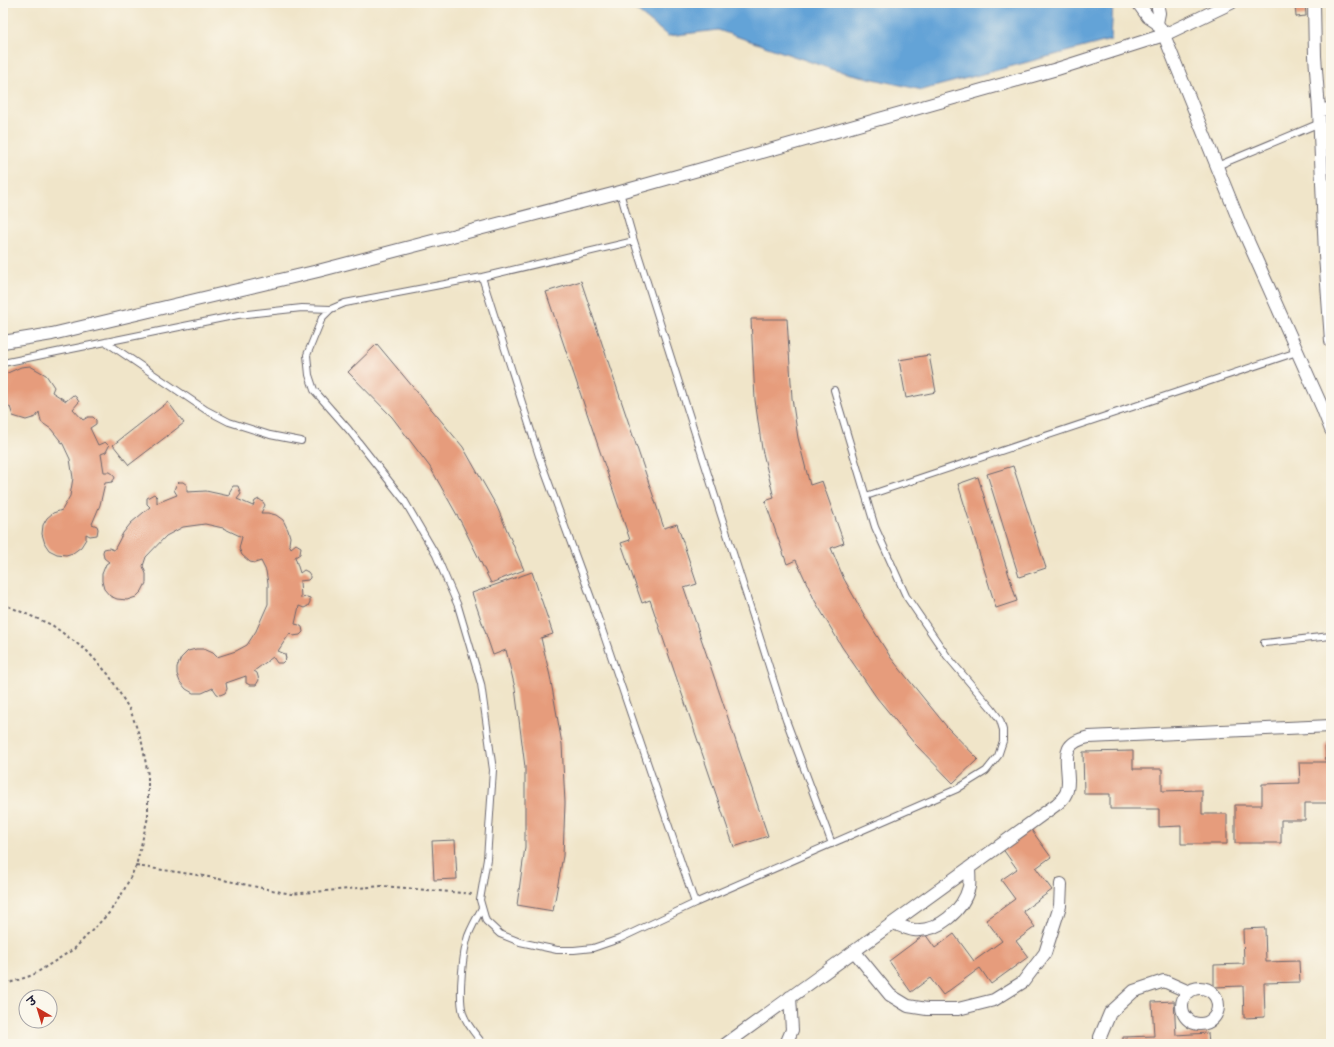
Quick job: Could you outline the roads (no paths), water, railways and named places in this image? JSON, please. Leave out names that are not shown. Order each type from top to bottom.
[{"type":"street","points":[[1138,3],[1148,18],[1157,23],[1164,35],[1239,221],[1297,352],[1327,407],[1331,430]]},
{"type":"street","points":[[1157,3],[1159,13],[1157,23]]},
{"type":"street","points":[[3,342],[52,334],[318,271],[620,192],[1057,69],[1164,35],[1230,3]]},
{"type":"street","points":[[1314,3],[1315,56],[1325,109],[1320,123],[1328,255],[1331,341]]},
{"type":"street","points":[[726,1044],[1057,804],[1066,795],[1068,785],[1067,756],[1069,748],[1080,738],[1090,736],[1331,726]]},
{"type":"street","points":[[893,923],[912,930],[931,929],[957,911],[963,902],[969,887],[969,868]]},
{"type":"street","points":[[854,951],[890,995],[908,1006],[927,1009],[958,1009],[994,1000],[1023,982],[1045,953],[1060,906],[1061,884]]},
{"type":"street","points":[[1100,1044],[1100,1037],[1110,1013],[1134,991],[1164,981],[1189,992]]},
{"type":"street","points":[[786,1044],[792,1030],[790,997]]},
{"type":"lane","points":[[1217,166],[1320,123]]},
{"type":"lane","points":[[620,192],[634,241],[782,705],[832,844]]},
{"type":"lane","points":[[634,241],[482,277],[345,303],[331,309],[322,318],[307,355],[309,375],[314,390],[349,430],[404,500],[436,554],[458,606],[480,684],[493,770],[487,860],[480,900],[486,921],[500,934],[520,942],[557,950],[593,948],[620,939],[695,903],[957,789],[986,771],[998,756],[1003,741],[1003,730],[1000,720],[947,656],[906,596],[875,527],[834,390]]},
{"type":"lane","points":[[482,277],[538,456],[594,606],[695,903]]},
{"type":"lane","points":[[3,363],[238,315],[302,308],[331,309]]},
{"type":"lane","points":[[106,342],[206,410],[229,422],[270,435],[300,441]]},
{"type":"lane","points":[[866,496],[1297,352]]},
{"type":"lane","points":[[1264,643],[1331,636]]},
{"type":"lane","points":[[482,908],[468,936],[465,951],[461,1003],[465,1019],[483,1044]]},
{"type":"water","points":[[627,3],[1113,3],[1111,40],[922,90],[834,70],[718,30],[668,36]]}]
